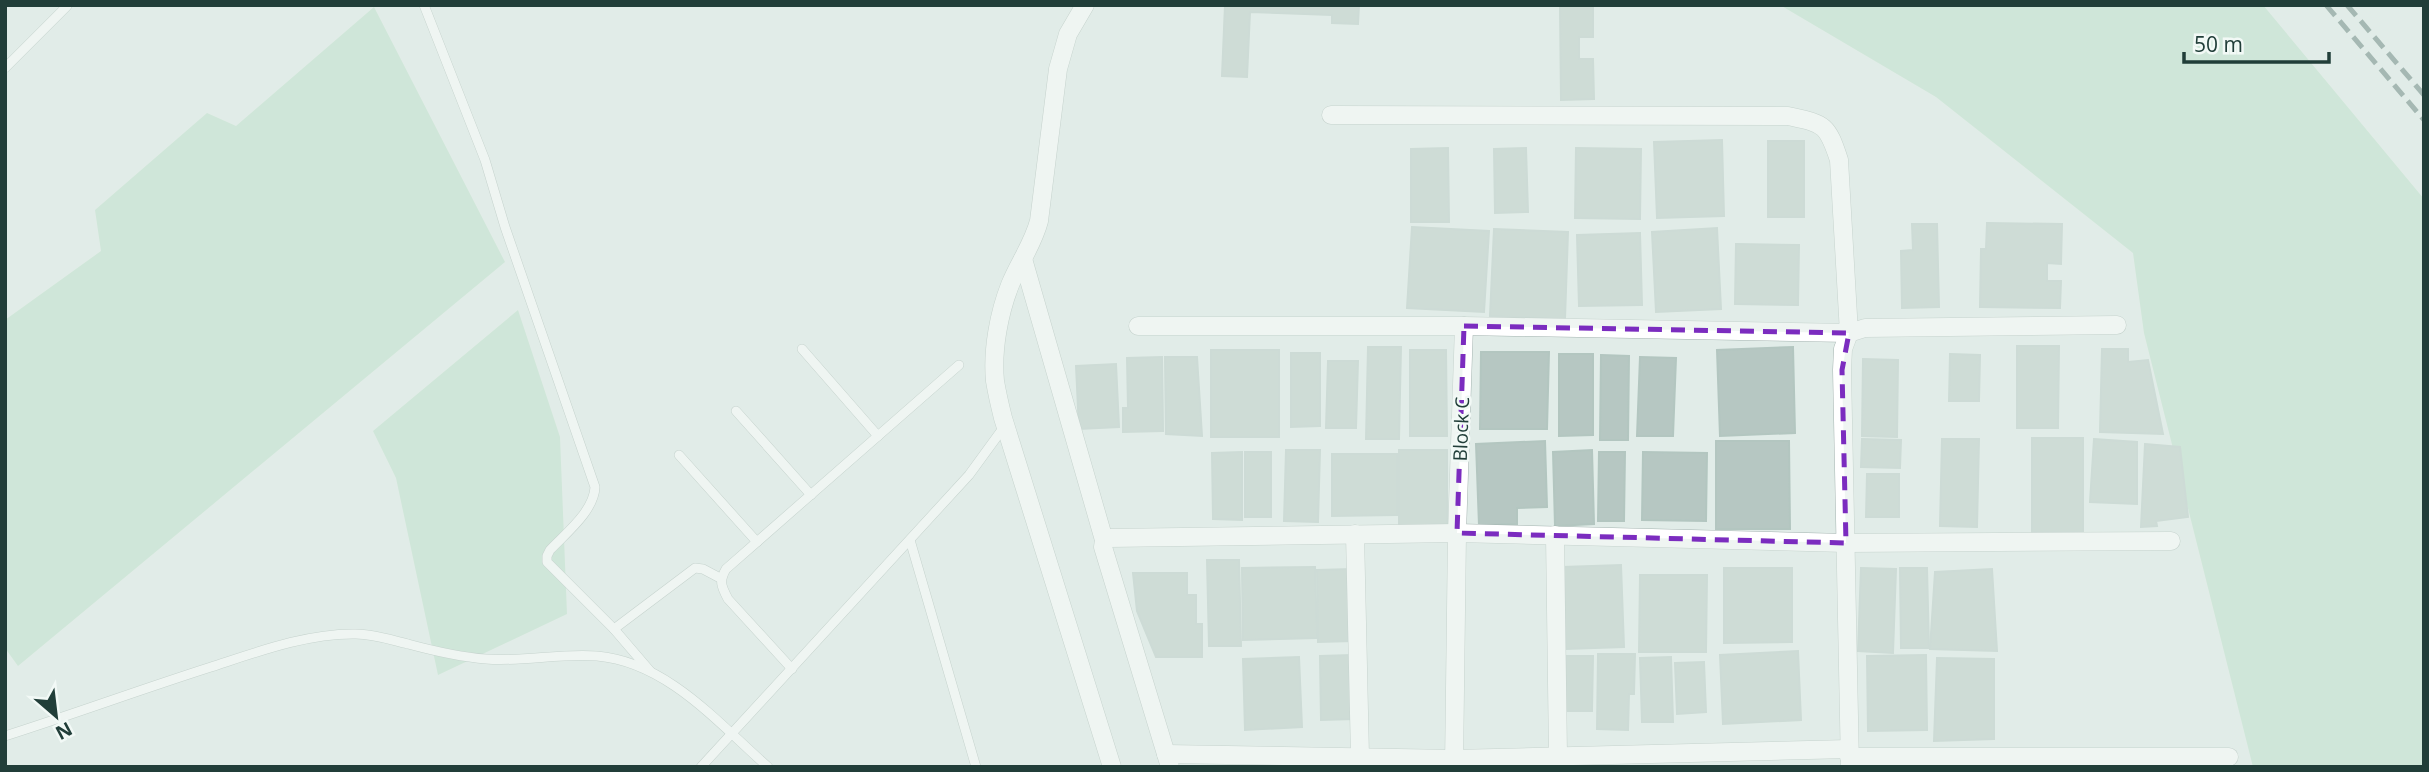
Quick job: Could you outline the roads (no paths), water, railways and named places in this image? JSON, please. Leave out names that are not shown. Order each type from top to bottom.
[{"type":"street","points":[[1085,5],[1068,34],[1060,59],[1039,221],[1035,236],[1009,288],[997,340],[995,381],[1005,425],[1112,767]]},
{"type":"street","points":[[1331,115],[1788,116],[1819,123],[1831,134],[1839,160],[1849,333],[1843,349],[1842,370],[1849,758]]},
{"type":"street","points":[[1023,259],[1104,547],[1168,760],[1360,757],[1454,763],[1558,756],[1849,758],[1972,762],[2229,757]]},
{"type":"street","points":[[1138,326],[1464,326],[1849,333],[1865,328],[2117,326]]},
{"type":"street","name":"Block C","points":[[1454,763],[1457,533],[1464,326]]},
{"type":"street","points":[[1104,540],[1457,533],[1846,543],[2171,541]]},
{"type":"street","points":[[1355,534],[1360,757]]},
{"type":"street","points":[[1555,535],[1558,756]]},
{"type":"lane","points":[[424,5],[485,160],[505,227],[595,487],[590,506],[550,550],[547,562],[614,629],[651,673]]},
{"type":"lane","points":[[5,68],[67,6]]},
{"type":"lane","points":[[802,349],[878,436]]},
{"type":"lane","points":[[792,669],[728,598],[721,587],[720,578],[726,569],[959,365]]},
{"type":"lane","points":[[736,411],[811,495]]},
{"type":"lane","points":[[701,767],[969,475],[1005,425]]},
{"type":"lane","points":[[679,455],[757,542]]},
{"type":"lane","points":[[910,540],[975,767]]},
{"type":"lane","points":[[614,629],[695,568],[720,578]]},
{"type":"lane","points":[[5,736],[248,655],[335,635],[357,634],[454,656],[504,661],[571,655],[625,662],[651,673],[701,706],[768,767]]},
{"type":"railway","points":[[2326,5],[2424,120]]},
{"type":"railway","points":[[2347,5],[2424,95]]}]
